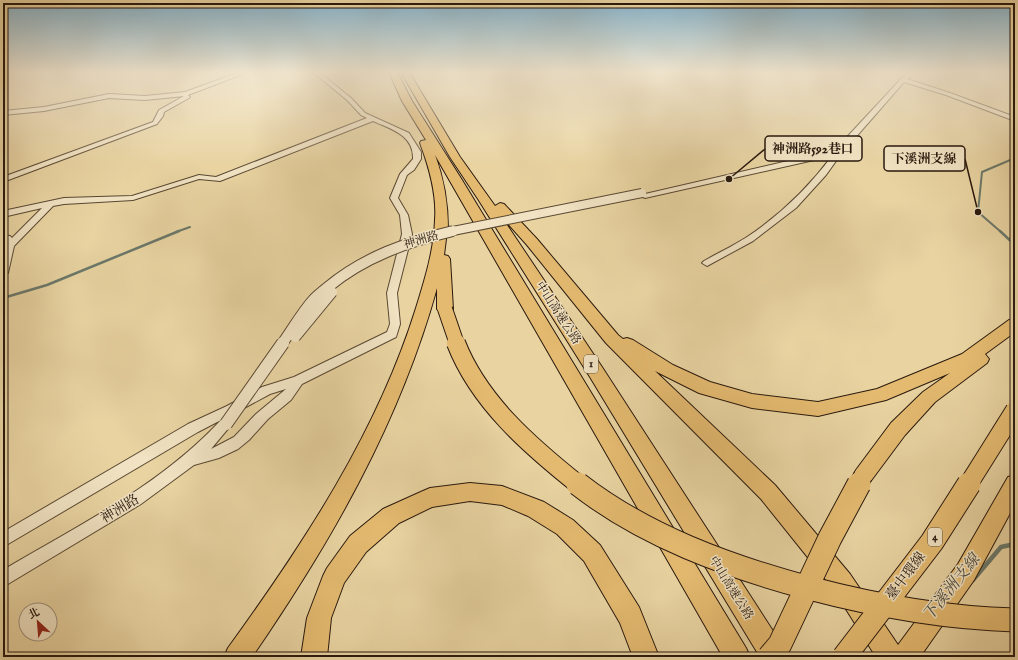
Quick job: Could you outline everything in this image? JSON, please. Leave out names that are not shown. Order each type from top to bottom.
[{"type":"highway","points":[[237,657],[266,616],[340,498],[384,413],[410,350],[434,309],[442,219],[440,196],[432,160],[407,103]]},
{"type":"highway","name":"中山高速公路","points":[[407,103],[456,180],[737,657]]},
{"type":"highway","name":"中山高速公路","points":[[424,103],[455,157],[484,198],[592,366],[775,657]]},
{"type":"highway","points":[[455,157],[532,242],[612,339],[768,492],[842,582],[891,657]]},
{"type":"highway","points":[[442,219],[434,274],[434,309],[457,347],[469,371],[501,415],[551,463],[586,490],[630,519],[693,549],[754,573],[894,609],[960,618],[1015,620]]},
{"type":"highway","points":[[590,311],[627,344],[666,370],[705,388],[752,401],[818,409],[880,395],[968,358],[1015,324]]},
{"type":"highway","points":[[769,657],[780,644],[830,538],[863,476],[898,429],[929,397],[1006,341],[1015,332]]},
{"type":"highway","name":"臺中環線","points":[[844,657],[932,542],[1015,410]]},
{"type":"highway","points":[[905,657],[966,572],[1015,484]]},
{"type":"highway","points":[[314,657],[319,618],[335,576],[358,544],[391,516],[430,498],[470,492],[502,496],[536,509],[565,527],[592,553],[630,616],[646,657]]},
{"type":"street","points":[[3,113],[44,109],[75,103]]},
{"type":"street","points":[[3,180],[155,123],[160,116],[161,111],[176,103]]},
{"type":"street","points":[[3,540],[193,428],[231,410],[266,390],[298,381],[392,334],[395,324],[392,293],[407,234],[404,223],[404,215],[394,198],[404,174],[411,168],[417,159],[417,152],[406,134],[371,119],[363,114],[353,103]]},
{"type":"street","points":[[707,263],[750,239],[793,206],[823,173],[838,152],[882,103]]},
{"type":"street","points":[[972,103],[1015,119]]},
{"type":"street","points":[[3,214],[64,201],[133,198],[199,176],[217,179],[371,119]]},
{"type":"street","name":"神洲路","points":[[3,579],[148,491],[192,460],[212,441],[323,301],[336,287],[376,261],[404,249],[456,235],[838,152]]},
{"type":"street","points":[[3,273],[8,262],[7,254],[10,245],[50,204]]},
{"type":"street","points":[[3,238],[7,238],[10,245]]},
{"type":"street","points":[[192,460],[211,454],[243,437],[262,416],[285,399],[298,381]]},
{"type":"waterway","name":"下溪洲支線","points":[[1001,232],[978,212],[982,172],[1015,158]]},
{"type":"waterway","points":[[176,232],[190,227]]},
{"type":"waterway","points":[[3,298],[47,285],[179,231]]},
{"type":"waterway","name":"下溪洲支線","points":[[1000,231],[1015,245]]},
{"type":"waterway","name":"下溪洲支線","points":[[973,580],[1001,547],[1015,544]]},
{"type":"place","name":"神洲路592巷口","points":[[729,179]]},
{"type":"place","name":"下溪洲支線","points":[[978,212]]}]
